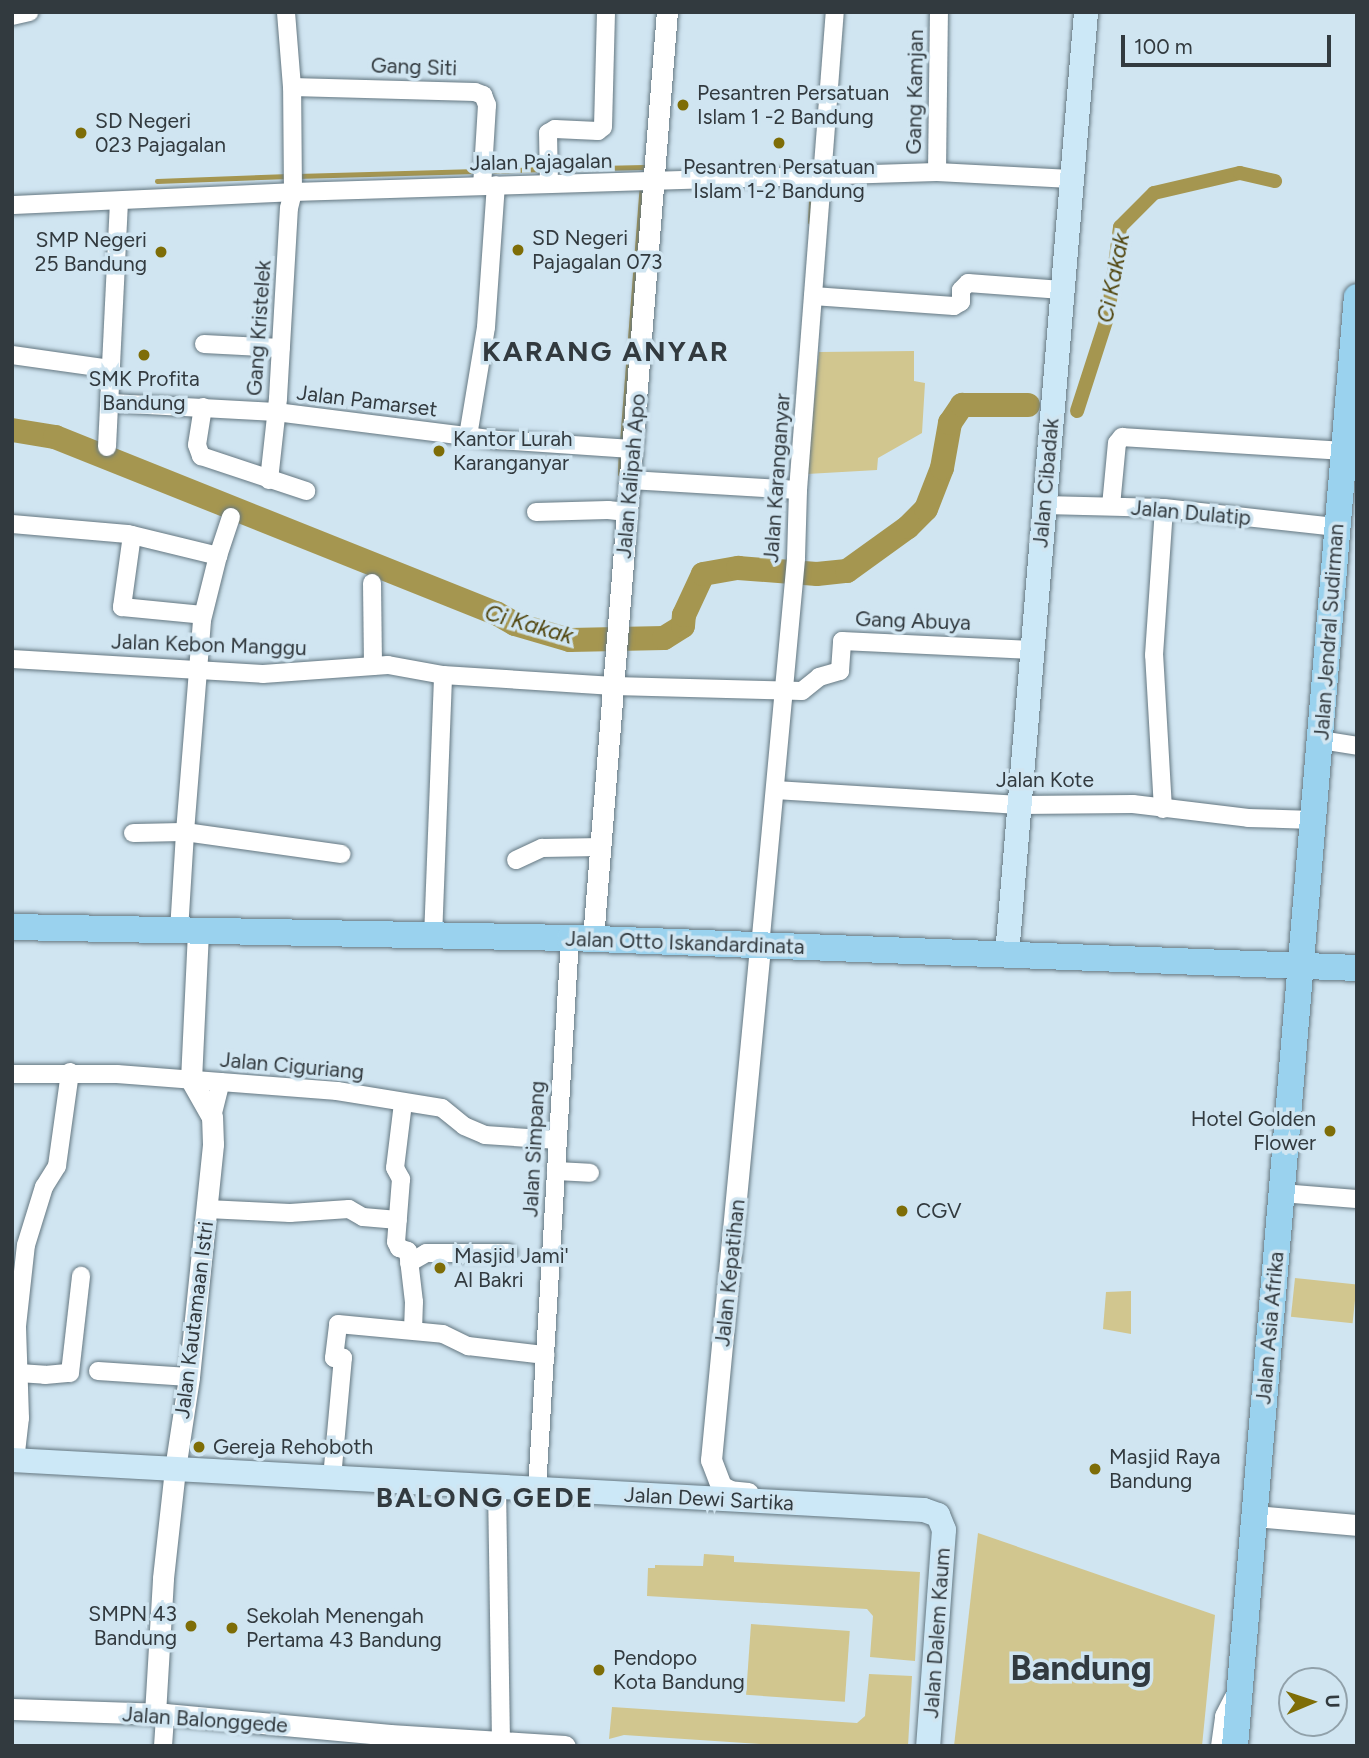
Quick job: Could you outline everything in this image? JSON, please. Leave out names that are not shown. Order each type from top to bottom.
[{"type":"main road","name":"Jalan Cibadak","points":[[1007,955],[1086,12]]},
{"type":"main road","name":"Jalan Jendral Sudirman","points":[[1300,965],[1344,514],[1344,451],[1357,298]]},
{"type":"main road","name":"Jalan Otto Iskandardinata","points":[[12,927],[433,938],[582,939],[1357,968]]},
{"type":"main road","name":"Jalan Asia Afrika","points":[[1235,1746],[1300,965]]},
{"type":"main road","name":"Jalan Dewi Sartika","points":[[14,1460],[686,1499],[831,1501],[924,1510],[942,1531]]},
{"type":"main road","name":"Jalan Dalem Kaum","points":[[928,1746],[942,1531]]},
{"type":"street","points":[[12,16],[30,12]]},
{"type":"street","name":"Gang Kristelek","points":[[269,480],[281,348],[289,208],[293,186],[292,88],[286,12]]},
{"type":"street","points":[[549,184],[548,133],[555,129],[598,131],[603,127],[606,12]]},
{"type":"street","name":"Jalan Kalipah Apo","points":[[582,939],[601,847],[619,624],[619,511],[631,480],[624,449],[655,182],[667,12]]},
{"type":"street","name":"Jalan Karanganyar","points":[[752,946],[775,790],[796,558],[798,490],[835,12]]},
{"type":"street","name":"Gang Kamjan","points":[[937,172],[939,12]]},
{"type":"street","name":"Gang Siti","points":[[292,88],[450,91],[483,95],[486,105],[489,186]]},
{"type":"street","name":"Jalan Pajagalan","points":[[12,205],[118,202],[293,186],[489,186],[937,172],[1071,179]]},
{"type":"street","points":[[468,436],[486,327],[489,186]]},
{"type":"street","points":[[107,447],[118,202]]},
{"type":"street","points":[[813,296],[954,306],[961,302],[963,285],[968,283],[1062,290]]},
{"type":"street","points":[[204,344],[281,348]]},
{"type":"street","points":[[12,355],[110,369]]},
{"type":"street","name":"Jalan Pamarset","points":[[111,403],[276,412],[468,436],[624,449]]},
{"type":"street","points":[[203,407],[197,445],[201,456],[306,491]]},
{"type":"street","points":[[1111,506],[1117,443],[1122,437],[1344,451]]},
{"type":"street","points":[[631,480],[798,490]]},
{"type":"street","name":"Jalan Dulatip","points":[[1044,505],[1344,514]]},
{"type":"street","points":[[1163,809],[1154,655],[1164,508]]},
{"type":"street","points":[[537,512],[619,511]]},
{"type":"street","points":[[191,1080],[185,832],[203,615],[231,517]]},
{"type":"street","points":[[12,524],[132,535],[218,556]]},
{"type":"street","points":[[132,535],[121,607],[203,615]]},
{"type":"street","points":[[372,583],[373,666]]},
{"type":"street","name":"Gang Abuya","points":[[784,691],[802,691],[818,677],[839,671],[842,641],[1032,650]]},
{"type":"street","name":"Jalan Kebon Manggu","points":[[12,659],[263,674],[388,665],[443,675],[614,686],[784,691]]},
{"type":"street","points":[[433,938],[443,675]]},
{"type":"street","points":[[1321,740],[1357,746]]},
{"type":"street","name":"Jalan Kote","points":[[775,790],[1020,805],[1093,803],[1248,818],[1314,820]]},
{"type":"street","points":[[133,833],[185,832],[341,854]]},
{"type":"street","points":[[516,860],[542,849],[601,847]]},
{"type":"street","name":"Jalan Simpang","points":[[537,1489],[558,1140],[582,939]]},
{"type":"street","name":"Jalan Kepatihan","points":[[686,1499],[700,1483],[702,1470],[738,1138],[754,962],[752,946]]},
{"type":"street","name":"Jalan Kepatihan","points":[[752,946],[711,1461],[721,1486],[730,1491],[831,1501]]},
{"type":"street","points":[[14,1460],[20,1418],[18,1326],[26,1245],[44,1187],[57,1166],[70,1072]]},
{"type":"street","name":"Jalan Ciguriang","points":[[12,1074],[70,1072],[337,1091],[442,1108],[464,1126],[485,1135],[558,1140]]},
{"type":"street","name":"Jalan Kautamaan Istri","points":[[160,1714],[175,1469],[189,1377],[213,1144],[212,1117],[191,1080]]},
{"type":"street","points":[[212,1117],[221,1082]]},
{"type":"street","points":[[403,1103],[395,1168],[401,1179],[397,1246],[408,1251],[414,1302],[412,1329]]},
{"type":"street","points":[[556,1171],[590,1174]]},
{"type":"street","points":[[1281,1193],[1357,1199]]},
{"type":"street","points":[[207,1209],[290,1213],[349,1209],[363,1217],[398,1220]]},
{"type":"street","points":[[409,1263],[426,1253],[508,1254]]},
{"type":"street","points":[[19,1373],[70,1373],[81,1276]]},
{"type":"street","points":[[332,1478],[343,1358],[334,1358],[338,1324],[412,1329],[443,1334],[468,1346],[545,1355]]},
{"type":"street","points":[[98,1371],[189,1377]]},
{"type":"street","points":[[497,1487],[501,1741]]},
{"type":"street","points":[[1254,1516],[1357,1525]]},
{"type":"street","name":"Jalan Asia Afrika","points":[[1221,1746],[1225,1716],[1239,1691]]},
{"type":"street","name":"Jalan Balonggede","points":[[12,1709],[160,1714],[389,1741],[501,1741],[565,1746]]},
{"type":"street","points":[[160,1714],[163,1746]]},
{"type":"shaded area","points":[[914,351],[914,381],[925,383],[922,433],[878,458],[877,470],[807,474],[819,352]]},
{"type":"shaded area","points":[[1295,1278],[1357,1284],[1353,1323],[1291,1317]]},
{"type":"shaded area","points":[[1131,1291],[1131,1334],[1103,1329],[1106,1292]]},
{"type":"shaded area","points":[[978,1533],[1215,1615],[1202,1746],[954,1746]]},
{"type":"shaded area","points":[[704,1554],[734,1556],[734,1562],[920,1572],[915,1661],[870,1657],[873,1616],[867,1609],[647,1596],[648,1568],[655,1568],[655,1565],[703,1566]]},
{"type":"shaded area","points":[[751,1624],[850,1631],[845,1702],[746,1695]]},
{"type":"shaded area","points":[[869,1674],[912,1676],[908,1746],[789,1746],[624,1735],[609,1739],[612,1707],[857,1723],[865,1716]]},
{"type":"waterway","points":[[554,169],[644,167]]},
{"type":"waterway","points":[[487,171],[545,169]]},
{"type":"waterway","points":[[297,176],[477,171]]},
{"type":"waterway","name":"Ci Kakak","points":[[1077,411],[1108,315],[1120,227],[1154,193],[1240,173],[1275,181]]},
{"type":"waterway","points":[[157,181],[289,176]]},
{"type":"waterway","points":[[810,222],[812,182]]},
{"type":"waterway","points":[[622,443],[642,186]]},
{"type":"waterway","name":"Ci Kakak","points":[[12,430],[55,437],[496,613],[515,624],[570,640],[664,638],[683,626],[684,615],[703,574],[738,568],[817,574],[847,571],[908,527],[926,509],[942,468],[950,423],[962,405],[1028,405]]},
{"type":"waterway","points":[[620,474],[621,451]]},
{"type":"place","name":"Pesantren Persatuan Islam 1 -2 Bandung","points":[[683,105]]},
{"type":"place","name":"SD Negeri 023 Pajagalan","points":[[81,133]]},
{"type":"place","name":"Pesantren Persatuan Islam 1-2 Bandung","points":[[779,143]]},
{"type":"place","name":"SD Negeri Pajagalan 073","points":[[518,250]]},
{"type":"place","name":"SMP Negeri 25 Bandung","points":[[161,252]]},
{"type":"place","name":"SMK Profita Bandung","points":[[144,355]]},
{"type":"place","name":"Kantor Lurah Karanganyar","points":[[439,451]]},
{"type":"place","name":"Hotel Golden Flower","points":[[1330,1131]]},
{"type":"place","name":"CGV","points":[[902,1211]]},
{"type":"place","name":"Masjid Jami' Al Bakri","points":[[440,1268]]},
{"type":"place","name":"Gereja Rehoboth","points":[[199,1447]]},
{"type":"place","name":"Masjid Raya Bandung","points":[[1095,1469]]},
{"type":"place","name":"SMPN 43 Bandung","points":[[191,1626]]},
{"type":"place","name":"Sekolah Menengah Pertama 43 Bandung","points":[[232,1628]]},
{"type":"place","name":"Pendopo Kota Bandung","points":[[599,1670]]},
{"type":"district","name":"KARANG ANYAR","points":[[606,351]]},
{"type":"district","name":"BALONG GEDE","points":[[485,1497]]},
{"type":"district","name":"Bandung","points":[[1081,1668]]}]
